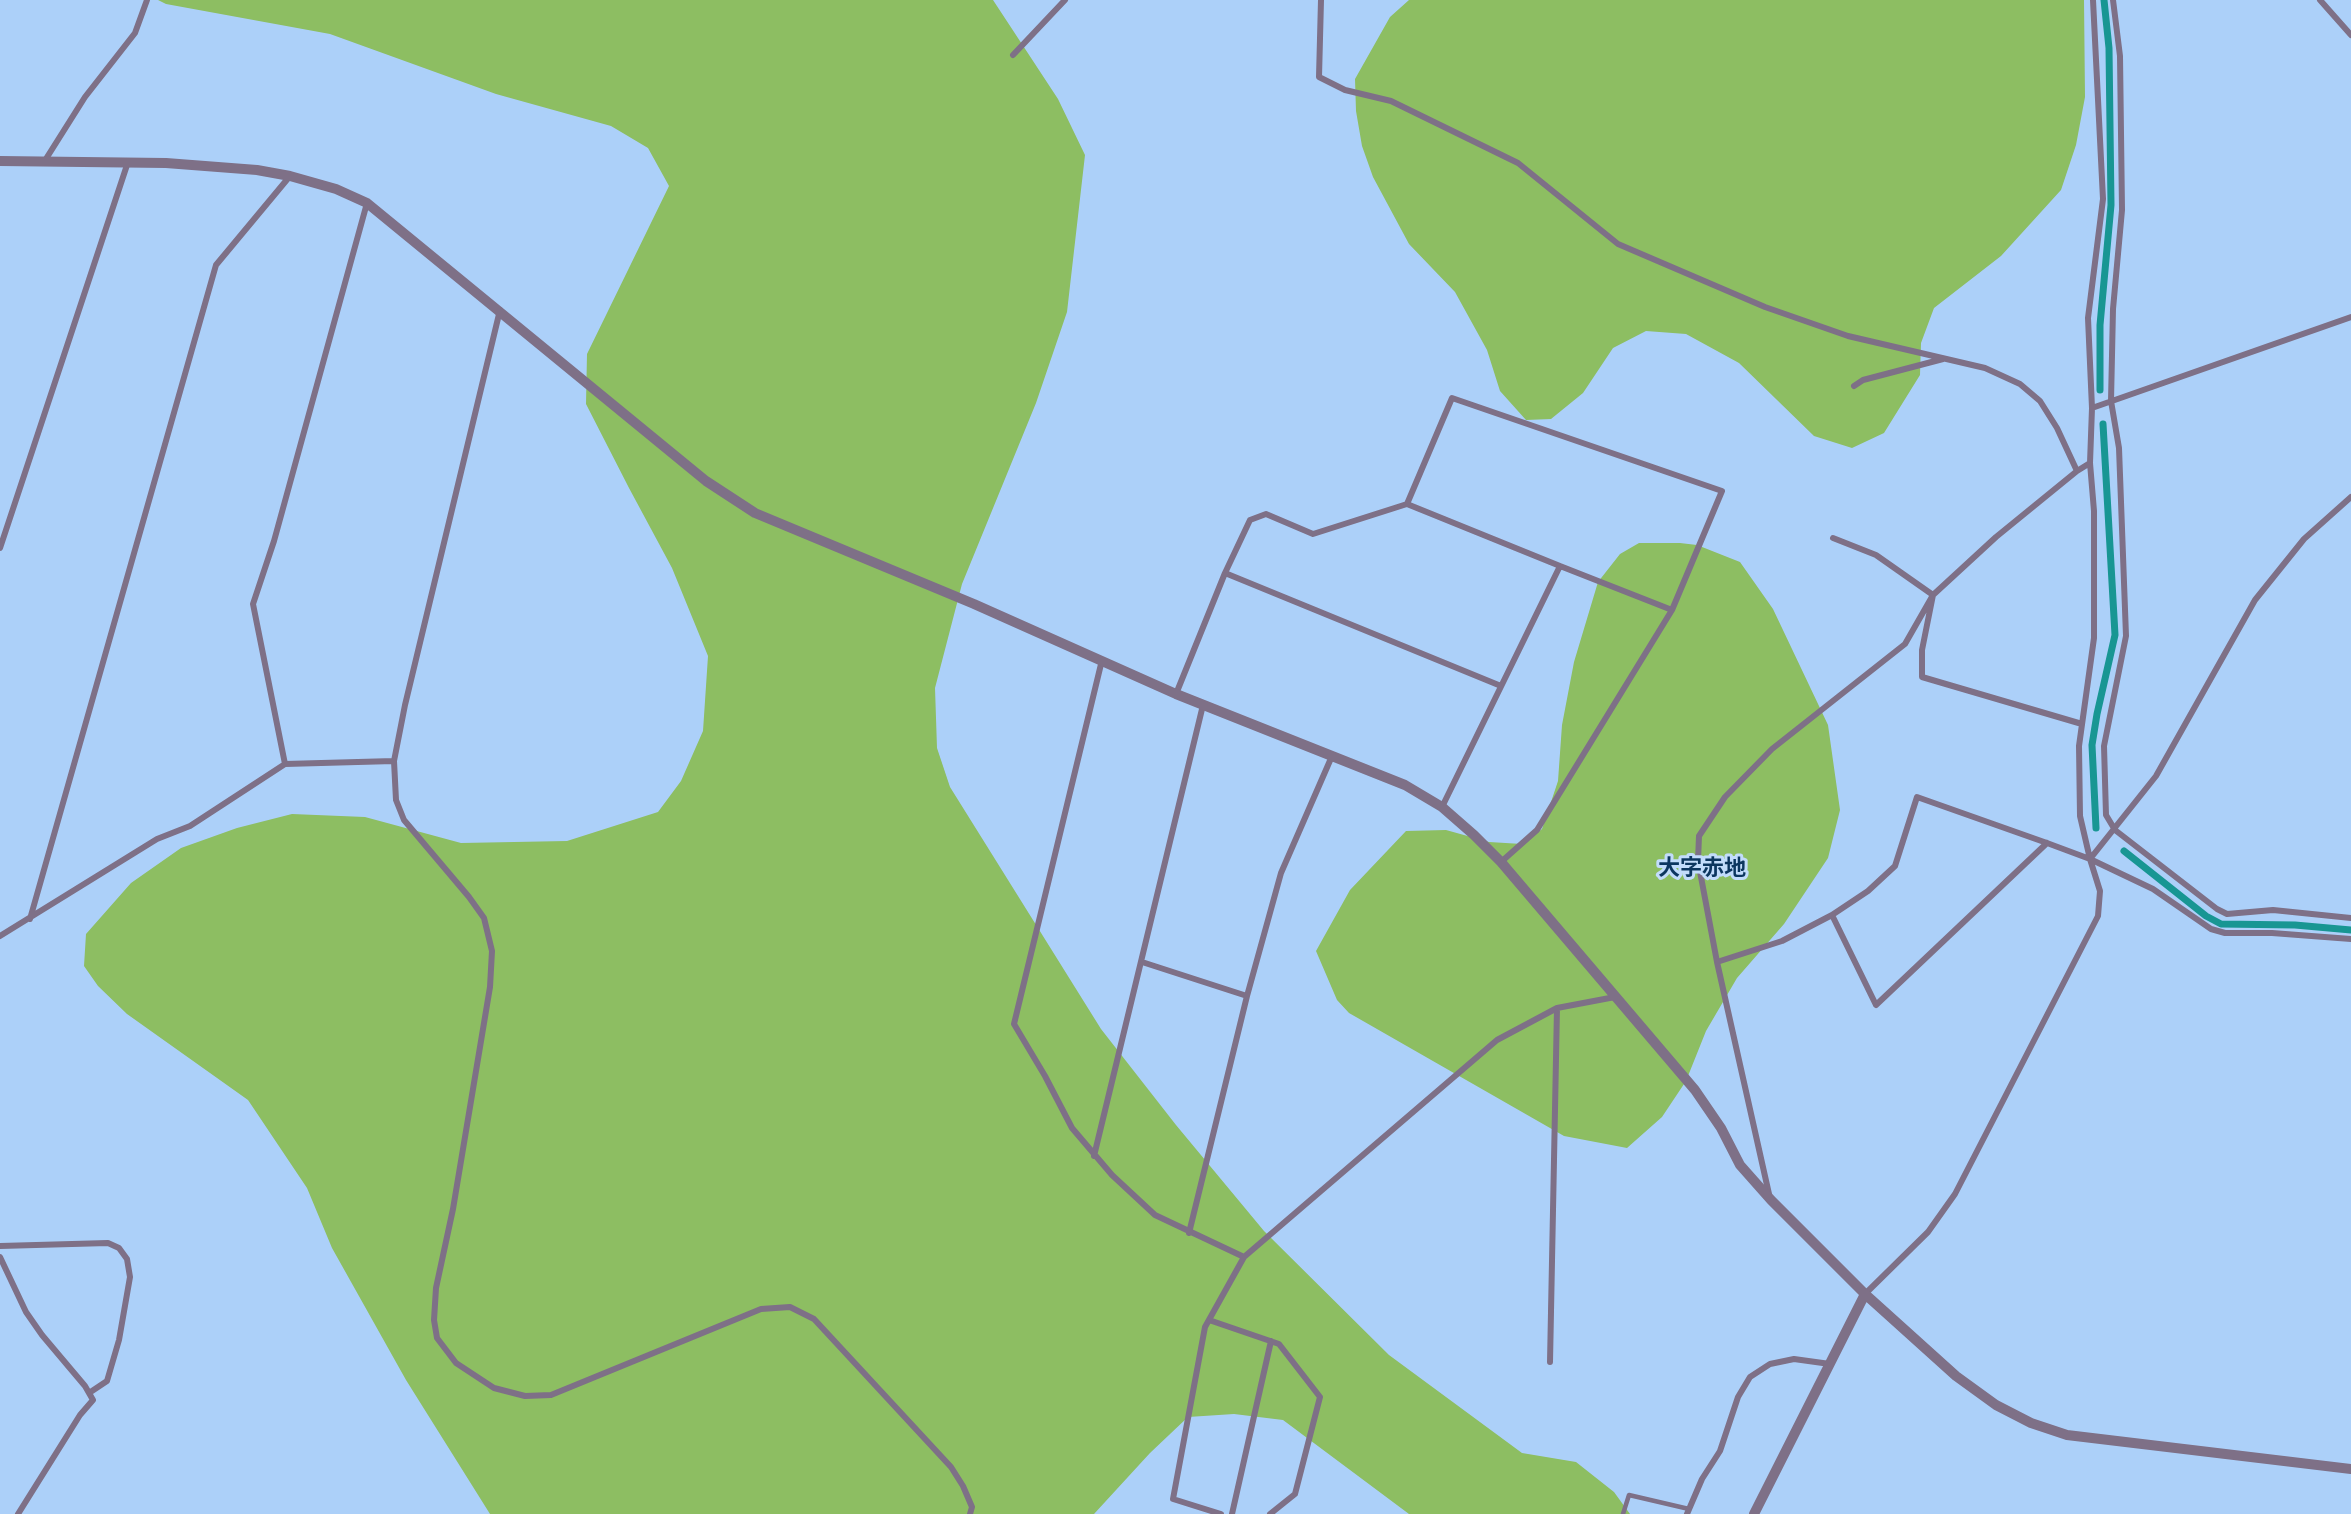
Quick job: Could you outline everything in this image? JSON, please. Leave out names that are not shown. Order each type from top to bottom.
[{"type":"street","points":[[44,162],[85,97],[135,33],[147,0]]},
{"type":"street","points":[[1013,55],[1065,0]]},
{"type":"street","points":[[1321,0],[1319,77],[1345,90],[1391,101],[1518,163],[1618,244],[1766,307],[1837,332],[1985,368],[2020,384],[2040,401],[2077,471]]},
{"type":"street","points":[[1754,1514],[1865,1294],[1928,1232],[1955,1194],[2098,916],[2100,891],[2080,816],[2079,746],[2094,638],[2094,511],[2090,463],[2092,408],[2088,318],[2103,199],[2093,0]]},
{"type":"street","points":[[2114,0],[2120,56],[2122,210],[2113,309],[2111,401],[2119,448],[2126,636],[2104,746],[2106,815],[2115,830],[2217,909],[2227,914],[2273,910],[2351,918]]},
{"type":"street","points":[[2320,0],[2351,35]]},
{"type":"street","points":[[0,161],[129,162],[219,166],[290,176],[336,189],[367,203],[706,480],[755,513],[1102,660],[1176,694],[1405,785],[1442,807],[1501,862],[1695,1090],[1721,1128],[1740,1165],[1771,1200],[1865,1294],[1956,1376],[1996,1405],[2031,1423],[2067,1435],[2351,1469]]},
{"type":"street","points":[[0,548],[129,162]]},
{"type":"street","points":[[30,919],[216,266],[290,176]]},
{"type":"street","points":[[285,764],[253,604],[273,541],[367,203]]},
{"type":"street","points":[[500,310],[405,705],[394,761],[396,800],[404,820],[484,918],[492,951],[490,987],[436,1288],[434,1320],[437,1338],[456,1363],[494,1388],[525,1396],[551,1395],[760,1309],[790,1307],[814,1319],[951,1467],[972,1507],[970,1514]]},
{"type":"street","points":[[2092,408],[2351,316]]},
{"type":"street","points":[[1854,386],[1863,380],[1944,358]]},
{"type":"street","points":[[1407,504],[1452,398],[1722,491],[1672,610],[1537,830],[1501,862]]},
{"type":"street","points":[[1771,1200],[1717,962],[1698,861],[1700,836],[1725,797],[1772,749],[1905,644],[1933,595],[1996,537],[2090,463]]},
{"type":"street","points":[[2090,859],[2157,776],[2255,600],[2304,539],[2351,497]]},
{"type":"street","points":[[1176,694],[1224,573],[1250,520],[1266,513],[1313,534],[1407,504],[1672,610]]},
{"type":"street","points":[[1833,538],[1876,555],[1933,595]]},
{"type":"street","points":[[1442,807],[1560,566]]},
{"type":"street","points":[[1224,573],[1501,686]]},
{"type":"street","points":[[1933,595],[1922,650],[1922,677],[2082,724]]},
{"type":"street","points":[[1102,660],[1014,1024],[1072,1128],[1094,1156],[1155,1215],[1244,1257]]},
{"type":"street","points":[[1094,1156],[1203,705]]},
{"type":"street","points":[[1190,1233],[1247,996],[1281,873],[1332,756]]},
{"type":"street","points":[[0,936],[157,839],[190,826],[285,764],[394,761]]},
{"type":"street","points":[[1717,962],[1782,941],[1832,915],[1868,891],[1895,866],[1917,797],[2090,859],[2153,889],[2211,929],[2224,933],[2272,933],[2351,939]]},
{"type":"street","points":[[1832,915],[1876,1005],[2047,843]]},
{"type":"street","points":[[1142,962],[1247,996]]},
{"type":"street","points":[[1221,1514],[1173,1499],[1205,1327],[1244,1257],[1497,1040],[1557,1008],[1615,997]]},
{"type":"street","points":[[1550,1362],[1557,1008]]},
{"type":"street","points":[[0,1246],[108,1244],[119,1248],[127,1259],[130,1277],[119,1340],[107,1381],[89,1393]]},
{"type":"street","points":[[0,1257],[26,1312],[93,1400],[80,1415],[18,1514]]},
{"type":"street","points":[[1209,1320],[1279,1344],[1320,1397],[1295,1494],[1270,1514]]},
{"type":"street","points":[[1232,1514],[1271,1341]]},
{"type":"street","points":[[1688,1511],[1702,1479],[1720,1451],[1738,1397],[1750,1377],[1770,1364],[1794,1359],[1830,1364]]},
{"type":"lane","points":[[1623,1514],[1629,1495],[1688,1511]]},
{"type":"green space","points":[[158,0],[993,0],[1058,99],[1085,155],[1067,312],[1036,403],[962,584],[935,688],[937,748],[950,787],[1101,1029],[1176,1125],[1264,1231],[1389,1355],[1522,1453],[1576,1462],[1614,1492],[1630,1514],[1409,1514],[1283,1420],[1234,1414],[1188,1417],[1150,1453],[1094,1514],[490,1514],[406,1380],[332,1248],[307,1188],[248,1100],[127,1014],[98,986],[84,966],[86,934],[131,883],[181,848],[237,828],[292,814],[365,817],[461,843],[567,841],[658,812],[681,781],[703,731],[708,656],[672,568],[586,404],[587,354],[669,186],[648,148],[611,126],[496,94],[330,34],[166,4]]},
{"type":"green space","points":[[1409,0],[2084,0],[2085,97],[2076,145],[2061,190],[2001,256],[1934,308],[1921,343],[1920,375],[1884,433],[1852,448],[1814,436],[1739,363],[1686,334],[1646,331],[1613,348],[1583,393],[1551,419],[1526,420],[1500,391],[1487,350],[1455,292],[1409,244],[1373,177],[1362,146],[1356,111],[1355,79],[1390,17]]},
{"type":"green space","points":[[1639,543],[1697,545],[1740,562],[1773,609],[1828,725],[1840,810],[1828,858],[1784,924],[1737,978],[1706,1031],[1686,1081],[1662,1117],[1627,1148],[1564,1136],[1349,1013],[1337,1000],[1316,951],[1350,890],[1406,831],[1446,830],[1489,842],[1522,844],[1542,829],[1558,781],[1562,725],[1574,662],[1598,582],[1620,554]]},
{"type":"waterway","points":[[2100,390],[2100,325],[2111,205],[2109,48],[2104,0]]},
{"type":"waterway","points":[[2096,828],[2092,745],[2115,635],[2103,424]]},
{"type":"waterway","points":[[2124,851],[2206,916],[2221,924],[2295,925],[2351,930]]},
{"type":"district","name":"大字赤地","points":[[1702,869]]}]
